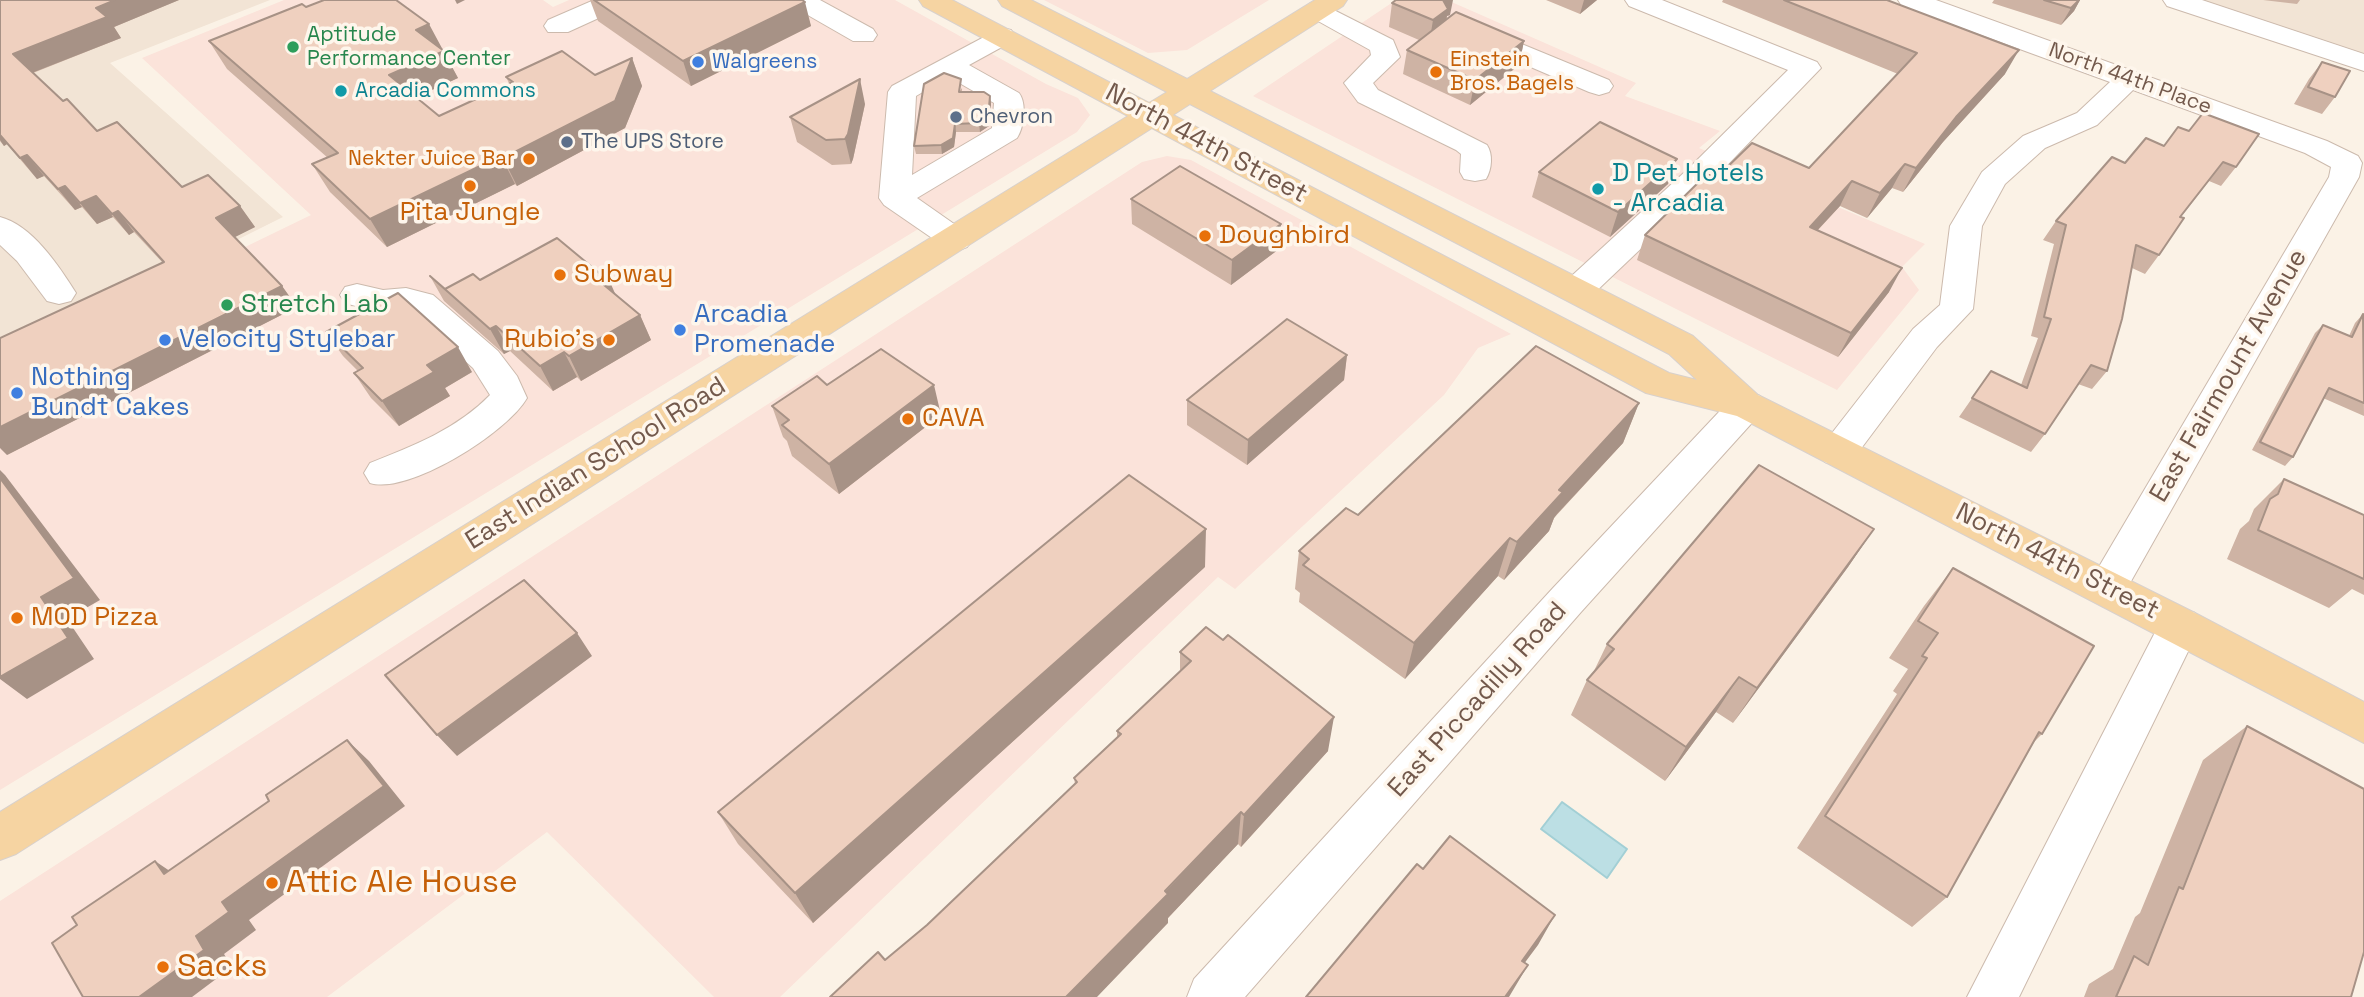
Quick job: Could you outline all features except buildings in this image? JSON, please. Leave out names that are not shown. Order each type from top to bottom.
[{"type":"main road","name":"North 44th Street","points":[[932,0],[1659,384],[1747,405],[2180,625],[2364,724]]},
{"type":"main road","name":"North 44th Street","points":[[1011,0],[1681,345],[1747,405]]},
{"type":"main road","name":"East Indian School Road","points":[[2,833],[956,240],[1326,5]]},
{"type":"street","points":[[558,26],[616,0]]},
{"type":"street","points":[[801,0],[863,35]]},
{"type":"street","points":[[1577,290],[1699,176],[1807,68],[1638,0]]},
{"type":"street","name":"North 44th Place","points":[[1911,0],[2331,152],[2347,163]]},
{"type":"street","points":[[2176,0],[2364,62]]},
{"type":"street","points":[[1326,5],[1383,46],[1386,57],[1358,83],[1368,96],[1467,144],[1476,151],[1475,172]]},
{"type":"street","points":[[1455,25],[1599,86]]},
{"type":"street","points":[[895,198],[902,92],[1001,36]]},
{"type":"street","points":[[895,198],[1006,132],[1009,99],[948,65]]},
{"type":"street","points":[[1839,452],[1925,338],[1956,309],[1966,226],[1993,180],[2034,142],[2087,119],[2110,100],[2128,78]]},
{"type":"street","name":"East Fairmount Avenue","points":[[2106,587],[2344,177],[2347,163]]},
{"type":"street","points":[[895,198],[956,240]]},
{"type":"street","points":[[0,227],[29,253],[59,293]]},
{"type":"street","points":[[357,295],[383,302],[406,299],[421,303],[495,370],[506,384],[509,398],[494,415],[442,450],[383,473]]},
{"type":"street","name":"East Piccadilly Road","points":[[1213,997],[1567,600],[1747,405]]},
{"type":"street","points":[[1992,997],[2180,625]]},
{"type":"shaded area","points":[[0,0],[270,0],[110,63],[283,217],[0,358]]},
{"type":"shaded area","points":[[284,0],[543,0],[553,7],[569,0],[895,0],[1046,84],[1078,98],[1090,115],[1077,132],[0,790],[0,366],[311,215],[142,58]]},
{"type":"shaded area","points":[[1044,0],[1269,0],[1187,50],[1148,53]]},
{"type":"shaded area","points":[[1396,0],[1447,0],[1636,83],[1625,96],[1720,131],[1699,148],[1925,244],[1902,267],[1919,290],[1837,390],[1253,96]]},
{"type":"shaded area","points":[[2173,0],[2364,0],[2364,63]]},
{"type":"shaded area","points":[[1167,156],[1191,160],[1511,334],[1478,348],[1444,395],[1235,589],[1218,577],[780,997],[714,997],[547,832],[327,997],[0,997],[0,901],[1142,162]]},
{"type":"water","points":[[1562,802],[1627,849],[1607,878],[1541,829]]},
{"type":"place","name":"Aptitude Performance Center","points":[[293,47]]},
{"type":"place","name":"Walgreens","points":[[698,62]]},
{"type":"place","name":"Einstein Bros. Bagels","points":[[1436,72]]},
{"type":"place","name":"Arcadia Commons","points":[[341,91]]},
{"type":"place","name":"Chevron","points":[[956,117]]},
{"type":"place","name":"The UPS Store","points":[[567,142]]},
{"type":"place","name":"Nekter Juice Bar","points":[[529,159]]},
{"type":"place","name":"Pita Jungle","points":[[470,186]]},
{"type":"place","name":"D Pet Hotels - Arcadia","points":[[1598,189]]},
{"type":"place","name":"Doughbird","points":[[1205,236]]},
{"type":"place","name":"Subway","points":[[560,275]]},
{"type":"place","name":"Stretch Lab","points":[[227,305]]},
{"type":"place","name":"Arcadia Promenade","points":[[680,330]]},
{"type":"place","name":"Velocity Stylebar","points":[[165,340]]},
{"type":"place","name":"Rubio's","points":[[609,340]]},
{"type":"place","name":"Nothing Bundt Cakes","points":[[17,393]]},
{"type":"place","name":"CAVA","points":[[908,419]]},
{"type":"place","name":"MOD Pizza","points":[[17,618]]},
{"type":"place","name":"Attic Ale House","points":[[272,883]]},
{"type":"place","name":"Sacks","points":[[163,967]]}]
